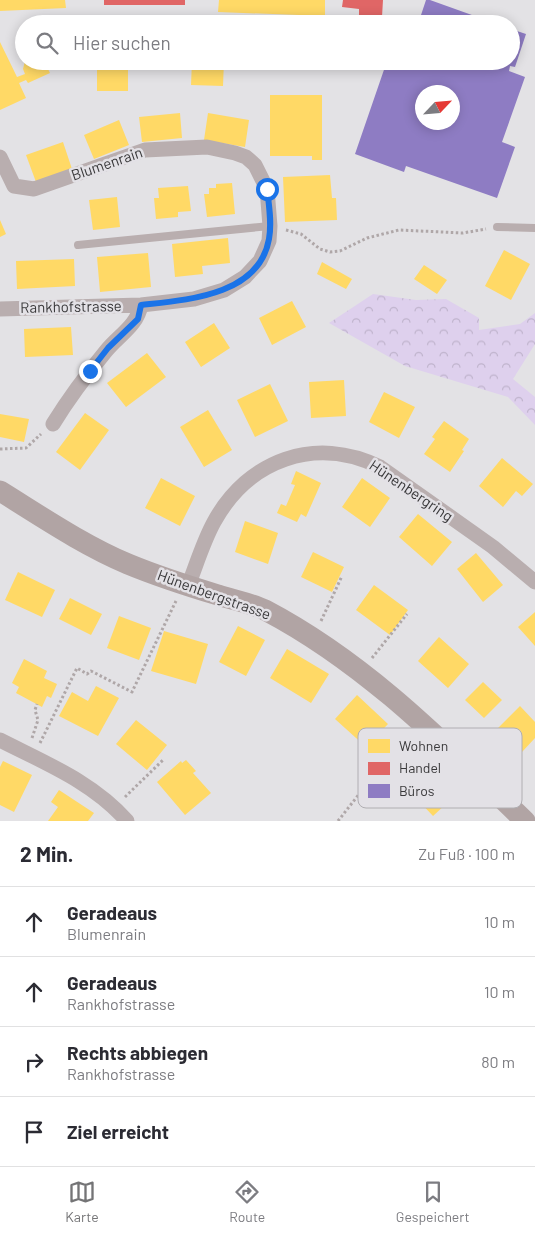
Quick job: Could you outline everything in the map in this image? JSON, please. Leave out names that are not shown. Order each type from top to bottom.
[{"type":"street","name":"Blumenrain","points":[[0,157],[14,186],[34,189],[145,150],[207,147],[235,153],[246,157],[255,165],[261,176],[267,189],[270,226]]},
{"type":"street","name":"Rankhofstrasse","points":[[0,309],[141,305],[194,299],[224,290],[245,277],[260,261],[269,241],[270,226]]},
{"type":"street","name":"Rankhofstrasse","points":[[53,424],[108,348],[138,319],[141,305]]},
{"type":"street","name":"Hünenbergring","points":[[188,586],[214,522],[238,489],[265,467],[297,455],[327,453],[364,460],[380,467],[493,547],[535,582]]},
{"type":"street","name":"Hünenbergstrasse","points":[[0,492],[82,541],[128,564],[188,586],[262,609],[304,632],[377,683],[427,728]]},
{"type":"street","points":[[0,740],[79,779],[115,807],[127,821]]},
{"type":"street","name":"Hünenbergstrasse","points":[[511,808],[525,821]]},
{"type":"lane","points":[[78,245],[270,226]]},
{"type":"lane","points":[[497,227],[535,228]]},
{"type":"path","points":[[270,226],[301,234],[320,249],[330,252],[340,251],[366,238],[399,230],[463,233],[497,227]]},
{"type":"path","points":[[0,449],[26,448],[53,424]]},
{"type":"path","points":[[317,628],[342,576]]},
{"type":"path","points":[[29,755],[77,668],[88,674],[91,672],[132,692],[172,608]]},
{"type":"path","points":[[369,662],[408,614]]},
{"type":"path","points":[[29,755],[38,720],[35,710],[37,704]]},
{"type":"path","points":[[412,728],[419,720]]},
{"type":"path","points":[[115,807],[164,759]]},
{"type":"path","points":[[338,821],[358,794]]},
{"type":"green space","points":[[373,294],[416,300],[446,299],[479,318],[479,330],[520,324],[535,313],[535,344],[513,379],[535,397],[535,425],[508,397],[405,366],[329,323]]},
{"type":"building: Wohnen","points":[[0,0],[65,0],[66,8],[0,11]]},
{"type":"building: Wohnen","points":[[219,0],[325,0],[325,15],[218,12]]},
{"type":"building: Wohnen","points":[[0,42],[17,77],[25,74],[23,70],[48,70],[50,73],[28,83],[26,80],[19,83],[26,98],[0,110]]},
{"type":"building: Wohnen","points":[[97,70],[128,70],[128,91],[97,91]]},
{"type":"building: Wohnen","points":[[192,70],[224,70],[223,86],[191,85]]},
{"type":"building: Wohnen","points":[[270,95],[322,95],[322,160],[312,160],[312,156],[270,156]]},
{"type":"building: Wohnen","points":[[180,113],[182,138],[142,142],[139,117]]},
{"type":"building: Wohnen","points":[[208,113],[249,120],[245,147],[204,140]]},
{"type":"building: Wohnen","points":[[119,120],[129,145],[94,159],[84,135]]},
{"type":"building: Wohnen","points":[[63,142],[72,169],[36,182],[26,155]]},
{"type":"building: Wohnen","points":[[330,175],[332,198],[336,198],[337,220],[285,222],[283,177]]},
{"type":"building: Wohnen","points":[[232,183],[235,214],[207,217],[204,194],[209,194],[209,188],[216,188],[216,184]]},
{"type":"building: Wohnen","points":[[188,186],[191,211],[178,212],[178,217],[156,219],[154,198],[159,198],[158,188]]},
{"type":"building: Wohnen","points":[[117,197],[120,227],[93,230],[89,200]]},
{"type":"building: Wohnen","points":[[0,220],[6,234],[0,237]]},
{"type":"building: Wohnen","points":[[228,238],[230,263],[202,266],[203,274],[175,277],[172,244]]},
{"type":"building: Wohnen","points":[[504,250],[530,264],[511,300],[485,286]]},
{"type":"building: Wohnen","points":[[148,253],[151,287],[100,292],[97,257]]},
{"type":"building: Wohnen","points":[[74,259],[75,286],[17,289],[16,261]]},
{"type":"building: Wohnen","points":[[322,262],[352,279],[346,289],[317,274]]},
{"type":"building: Wohnen","points":[[424,265],[447,280],[437,294],[414,279]]},
{"type":"building: Wohnen","points":[[292,301],[306,327],[272,345],[259,318]]},
{"type":"building: Wohnen","points":[[214,323],[230,348],[201,367],[185,342]]},
{"type":"building: Wohnen","points":[[71,327],[73,355],[25,357],[24,329]]},
{"type":"building: Wohnen","points":[[147,353],[166,377],[126,407],[107,383]]},
{"type":"building: Wohnen","points":[[344,380],[346,416],[311,418],[309,382]]},
{"type":"building: Wohnen","points":[[270,384],[288,421],[255,437],[237,400]]},
{"type":"building: Wohnen","points":[[384,392],[415,407],[399,438],[369,422]]},
{"type":"building: Wohnen","points":[[208,410],[232,450],[204,467],[180,427]]},
{"type":"building: Wohnen","points":[[85,413],[109,430],[80,470],[56,452]]},
{"type":"building: Wohnen","points":[[0,414],[29,419],[24,442],[0,437]]},
{"type":"building: Wohnen","points":[[444,421],[469,439],[462,450],[464,451],[450,472],[424,454],[435,439],[432,437]]},
{"type":"building: Wohnen","points":[[502,458],[533,484],[522,496],[516,491],[503,507],[479,486]]},
{"type":"building: Wohnen","points":[[296,471],[321,483],[306,517],[301,514],[297,522],[277,513],[281,504],[286,506],[295,485],[291,484]]},
{"type":"building: Wohnen","points":[[161,478],[195,496],[180,526],[145,508]]},
{"type":"building: Wohnen","points":[[362,478],[390,498],[370,527],[342,507]]},
{"type":"building: Wohnen","points":[[418,514],[452,542],[432,566],[399,537]]},
{"type":"building: Wohnen","points":[[245,521],[278,533],[268,564],[235,552]]},
{"type":"building: Wohnen","points":[[313,552],[344,567],[332,592],[301,577]]},
{"type":"building: Wohnen","points":[[476,553],[503,585],[483,602],[457,569]]},
{"type":"building: Wohnen","points":[[18,572],[55,590],[42,617],[5,600]]},
{"type":"building: Wohnen","points":[[374,585],[408,610],[390,635],[356,610]]},
{"type":"building: Wohnen","points":[[70,598],[102,614],[91,635],[59,619]]},
{"type":"building: Wohnen","points":[[535,612],[535,646],[518,627]]},
{"type":"building: Wohnen","points":[[119,616],[151,628],[139,660],[107,648]]},
{"type":"building: Wohnen","points":[[238,626],[265,640],[246,676],[219,662]]},
{"type":"building: Wohnen","points":[[164,631],[208,644],[196,684],[151,671]]},
{"type":"building: Wohnen","points":[[439,637],[469,664],[448,688],[418,661]]},
{"type":"building: Wohnen","points":[[287,649],[329,674],[311,703],[270,678]]},
{"type":"building: Wohnen","points":[[24,659],[47,671],[44,678],[57,684],[51,698],[47,696],[42,707],[16,693],[19,687],[12,683]]},
{"type":"building: Wohnen","points":[[483,682],[502,700],[484,718],[465,700]]},
{"type":"building: Wohnen","points":[[96,686],[119,698],[98,736],[59,716],[72,692],[88,701]]},
{"type":"building: Wohnen","points":[[357,695],[388,724],[384,728],[358,728],[358,740],[335,719]]},
{"type":"building: Wohnen","points":[[520,706],[535,722],[535,738],[522,752],[522,728],[498,728]]},
{"type":"building: Wohnen","points":[[136,720],[167,745],[147,770],[116,744]]},
{"type":"building: Wohnen","points":[[186,760],[196,771],[193,773],[211,793],[185,815],[157,782],[181,761],[182,763]]},
{"type":"building: Wohnen","points":[[3,761],[32,775],[14,812],[0,805],[0,767]]},
{"type":"building: Wohnen","points":[[59,790],[94,813],[88,821],[48,821],[58,807],[51,802]]},
{"type":"building: Wohnen","points":[[425,808],[442,808],[433,816]]},
{"type":"building: Handel","points":[[104,0],[185,0],[185,5],[104,5]]},
{"type":"building: Handel","points":[[343,0],[383,0],[382,15],[359,15],[359,9],[342,7]]},
{"type":"building: Büros","points":[[426,0],[430,0],[472,15],[421,15]]},
{"type":"building: Büros","points":[[520,32],[526,34],[520,52]]},
{"type":"building: Büros","points":[[384,70],[509,70],[525,77],[502,142],[515,147],[497,198],[406,166],[404,172],[355,154]]},
{"type":"route","points":[[90,371],[108,348],[138,319],[141,305],[194,299],[224,290],[245,277],[260,261],[269,241],[270,226],[267,189]]}]
